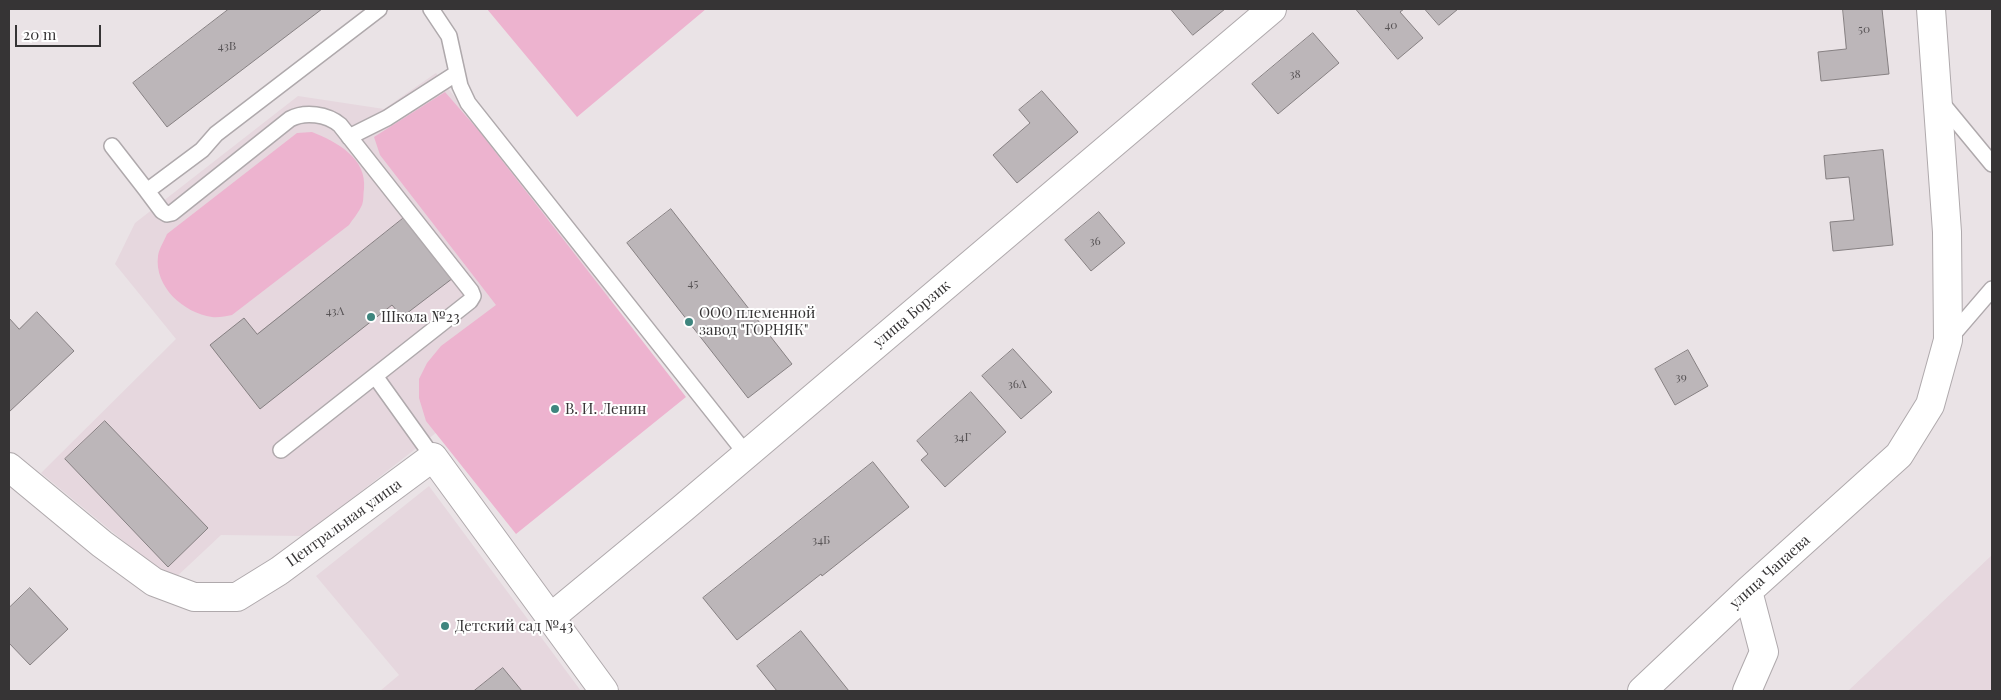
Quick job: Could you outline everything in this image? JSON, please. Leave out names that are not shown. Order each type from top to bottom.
[{"type":"street","name":"улица Борзик","points":[[550,618],[746,455],[1272,9]]},
{"type":"street","name":"улица Чапаева","points":[[1642,691],[1748,591],[1900,455],[1930,405],[1948,340],[1947,232],[1931,9]]},
{"type":"street","name":"Центральная улица","points":[[9,467],[102,544],[154,582],[194,596],[237,597],[279,571],[433,457]]},
{"type":"street","points":[[433,457],[604,691]]},
{"type":"street","points":[[1747,691],[1764,652],[1748,591]]},
{"type":"lane","points":[[147,191],[202,150],[216,134],[379,9]]},
{"type":"lane","points":[[431,9],[449,36],[457,73],[463,94],[468,103],[746,455]]},
{"type":"lane","points":[[349,137],[387,118],[457,73]]},
{"type":"lane","points":[[1938,98],[1992,164]]},
{"type":"lane","points":[[112,146],[162,211],[167,214],[172,213],[290,119],[298,115],[326,117],[334,120],[465,283],[473,296],[470,301],[281,450]]},
{"type":"lane","points":[[1948,340],[1992,288]]},
{"type":"lane","points":[[375,376],[433,457]]},
{"type":"shaded area","points":[[487,9],[706,9],[577,117]]},
{"type":"shaded area","name":"Школа №23","points":[[436,73],[611,296],[304,536],[221,535],[172,581],[41,473],[176,339],[115,264],[135,223],[298,96],[384,109]]},
{"type":"shaded area","points":[[445,92],[479,131],[686,397],[516,534],[426,421],[419,398],[419,379],[427,363],[441,346],[496,305],[380,155],[374,137]]},
{"type":"shaded area","points":[[312,132],[340,146],[361,168],[364,178],[363,203],[349,225],[232,315],[212,317],[201,315],[173,297],[161,278],[158,267],[160,248],[167,234],[297,133]]},
{"type":"shaded area","name":"Детский сад №43","points":[[429,486],[581,691],[380,691],[399,675],[316,576]]},
{"type":"shaded area","points":[[1992,555],[1992,691],[1848,691]]},
{"type":"building","points":[[229,9],[322,9],[167,127],[133,83]]},
{"type":"building","points":[[1171,9],[1225,9],[1193,35]]},
{"type":"building","points":[[1356,9],[1404,9],[1400,12],[1423,38],[1398,59]]},
{"type":"building","points":[[1425,9],[1458,9],[1439,25]]},
{"type":"building","points":[[1843,9],[1882,9],[1889,74],[1821,81],[1818,52],[1846,49]]},
{"type":"building","points":[[1313,33],[1339,63],[1278,114],[1252,84]]},
{"type":"building","points":[[1042,91],[1078,132],[1017,183],[993,155],[1030,123],[1019,110]]},
{"type":"building","points":[[1883,150],[1893,245],[1833,251],[1830,222],[1854,220],[1849,177],[1826,179],[1824,156]]},
{"type":"building","points":[[671,209],[792,364],[748,398],[627,243]]},
{"type":"building","points":[[1099,212],[1125,243],[1091,271],[1065,240]]},
{"type":"building","points":[[405,217],[453,278],[402,317],[392,305],[260,409],[210,345],[244,318],[257,334]]},
{"type":"building","points":[[37,312],[74,351],[9,412],[9,318],[19,329]]},
{"type":"building","points":[[1013,349],[1052,392],[1021,419],[982,376]]},
{"type":"building","points":[[1688,350],[1708,386],[1675,405],[1655,369]]},
{"type":"building","points":[[971,392],[1006,432],[945,487],[921,460],[928,454],[917,441]]},
{"type":"building","points":[[105,421],[208,528],[168,567],[65,459]]},
{"type":"building","points":[[873,462],[909,507],[737,640],[703,598]]},
{"type":"building","points":[[30,588],[68,629],[30,665],[9,643],[9,608]]},
{"type":"building","points":[[801,631],[849,691],[777,691],[757,666]]},
{"type":"building","points":[[503,668],[522,691],[474,691]]},
{"type":"place","name":"Школа №23","points":[[371,317]]},
{"type":"place","name":"ООО племенной завод \"ГОРНЯК\"","points":[[689,322]]},
{"type":"place","name":"В. И. Ленин","points":[[555,409]]},
{"type":"place","name":"Детский сад №43","points":[[445,626]]}]
